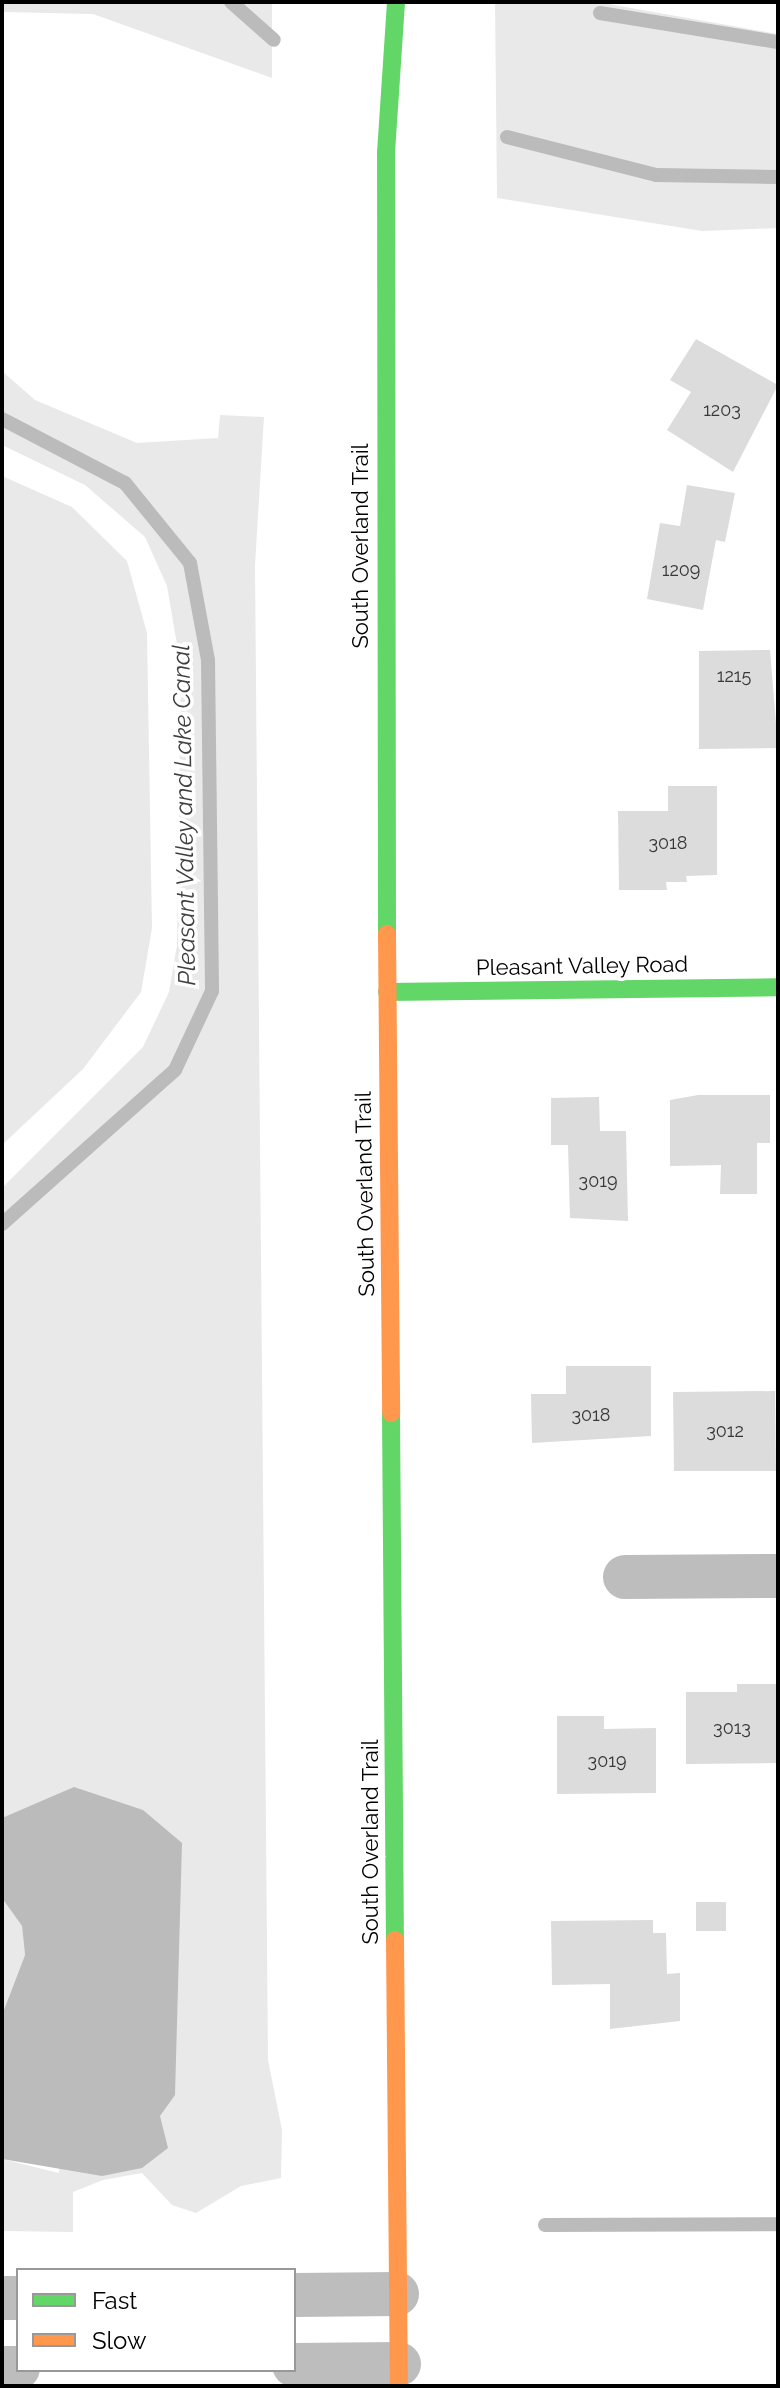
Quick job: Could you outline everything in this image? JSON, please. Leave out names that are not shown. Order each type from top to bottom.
[{"type":"main road","name":"South Overland Trail","points":[[396,4],[386,153],[387,992],[399,2375]]},
{"type":"main road","name":"Pleasant Valley Road","points":[[387,992],[778,987]]},
{"type":"street","points":[[625,1577],[778,1576]]},
{"type":"street","points":[[296,2295],[397,2294]]},
{"type":"street","points":[[296,2365],[399,2375]]},
{"type":"shaded area","points":[[2,2],[272,2],[272,78],[93,14],[2,12]]},
{"type":"shaded area","points":[[495,2],[597,2],[778,34],[778,228],[702,231],[497,198]]},
{"type":"shaded area","points":[[2,371],[35,400],[137,443],[218,438],[220,415],[264,417],[255,565],[268,2060],[282,2130],[281,2178],[241,2186],[196,2213],[172,2205],[142,2173],[103,2180],[73,2192],[73,2232],[2,2231],[2,2159],[59,2173],[75,1788],[2,1818],[2,1188],[143,1047],[169,992],[177,945],[181,668],[167,586],[145,537],[85,485],[2,445]]},
{"type":"shaded area","points":[[2,476],[72,507],[127,561],[147,633],[152,928],[141,992],[83,1069],[2,1145]]},
{"type":"shaded area","points":[[74,1787],[143,1810],[182,1843],[175,2095],[160,2116],[168,2148],[142,2168],[102,2176],[2,2159],[2,2015],[25,1955],[22,1926],[2,1898],[2,1818]]},
{"type":"shaded area","points":[[2,1898],[22,1926],[25,1955],[2,2015]]},
{"type":"building","points":[[696,339],[778,385],[733,472],[667,430],[691,392],[670,380]]},
{"type":"building","points":[[687,485],[735,493],[725,542],[716,540],[703,610],[647,599],[660,523],[680,526]]},
{"type":"building","points":[[770,650],[778,748],[699,749],[699,651]]},
{"type":"building","points":[[668,786],[717,786],[717,875],[686,876],[687,882],[666,882],[667,890],[619,890],[618,811],[668,811]]},
{"type":"building","points":[[698,1095],[770,1095],[770,1143],[757,1143],[757,1194],[720,1194],[721,1165],[670,1166],[670,1100]]},
{"type":"building","points":[[599,1097],[600,1131],[626,1131],[628,1221],[570,1218],[568,1145],[551,1145],[551,1098]]},
{"type":"building","points":[[566,1366],[651,1366],[651,1436],[532,1443],[531,1394],[566,1394]]},
{"type":"building","points":[[775,1391],[776,1471],[674,1471],[673,1392]]},
{"type":"building","points":[[737,1684],[778,1684],[778,1763],[686,1764],[686,1692],[737,1692]]},
{"type":"building","points":[[557,1716],[604,1716],[604,1729],[656,1728],[656,1793],[557,1794]]},
{"type":"building","points":[[696,1902],[726,1902],[726,1931],[696,1931]]},
{"type":"building","points":[[653,1920],[653,1933],[666,1933],[667,1974],[680,1973],[680,2021],[610,2029],[610,1984],[552,1985],[551,1921]]},
{"type":"waterway","name":"Pleasant Valley and Lake Canal","points":[[231,2],[274,40]]},
{"type":"waterway","points":[[600,13],[778,42]]},
{"type":"waterway","name":"Pleasant Valley and Lake Canal","points":[[507,137],[656,175],[778,177]]},
{"type":"waterway","name":"Pleasant Valley and Lake Canal","points":[[2,419],[125,483],[190,563],[208,660],[212,991],[175,1070],[2,1224]]},
{"type":"waterway","points":[[545,2225],[778,2224]]},
{"type":"traffic: fast","points":[[387,934],[386,153],[396,2]]},
{"type":"traffic: fast","points":[[387,992],[778,987]]},
{"type":"traffic: fast","points":[[391,1413],[395,1940]]},
{"type":"traffic: slow","points":[[387,934],[391,1413]]},
{"type":"traffic: slow","points":[[395,1940],[399,2386]]}]
